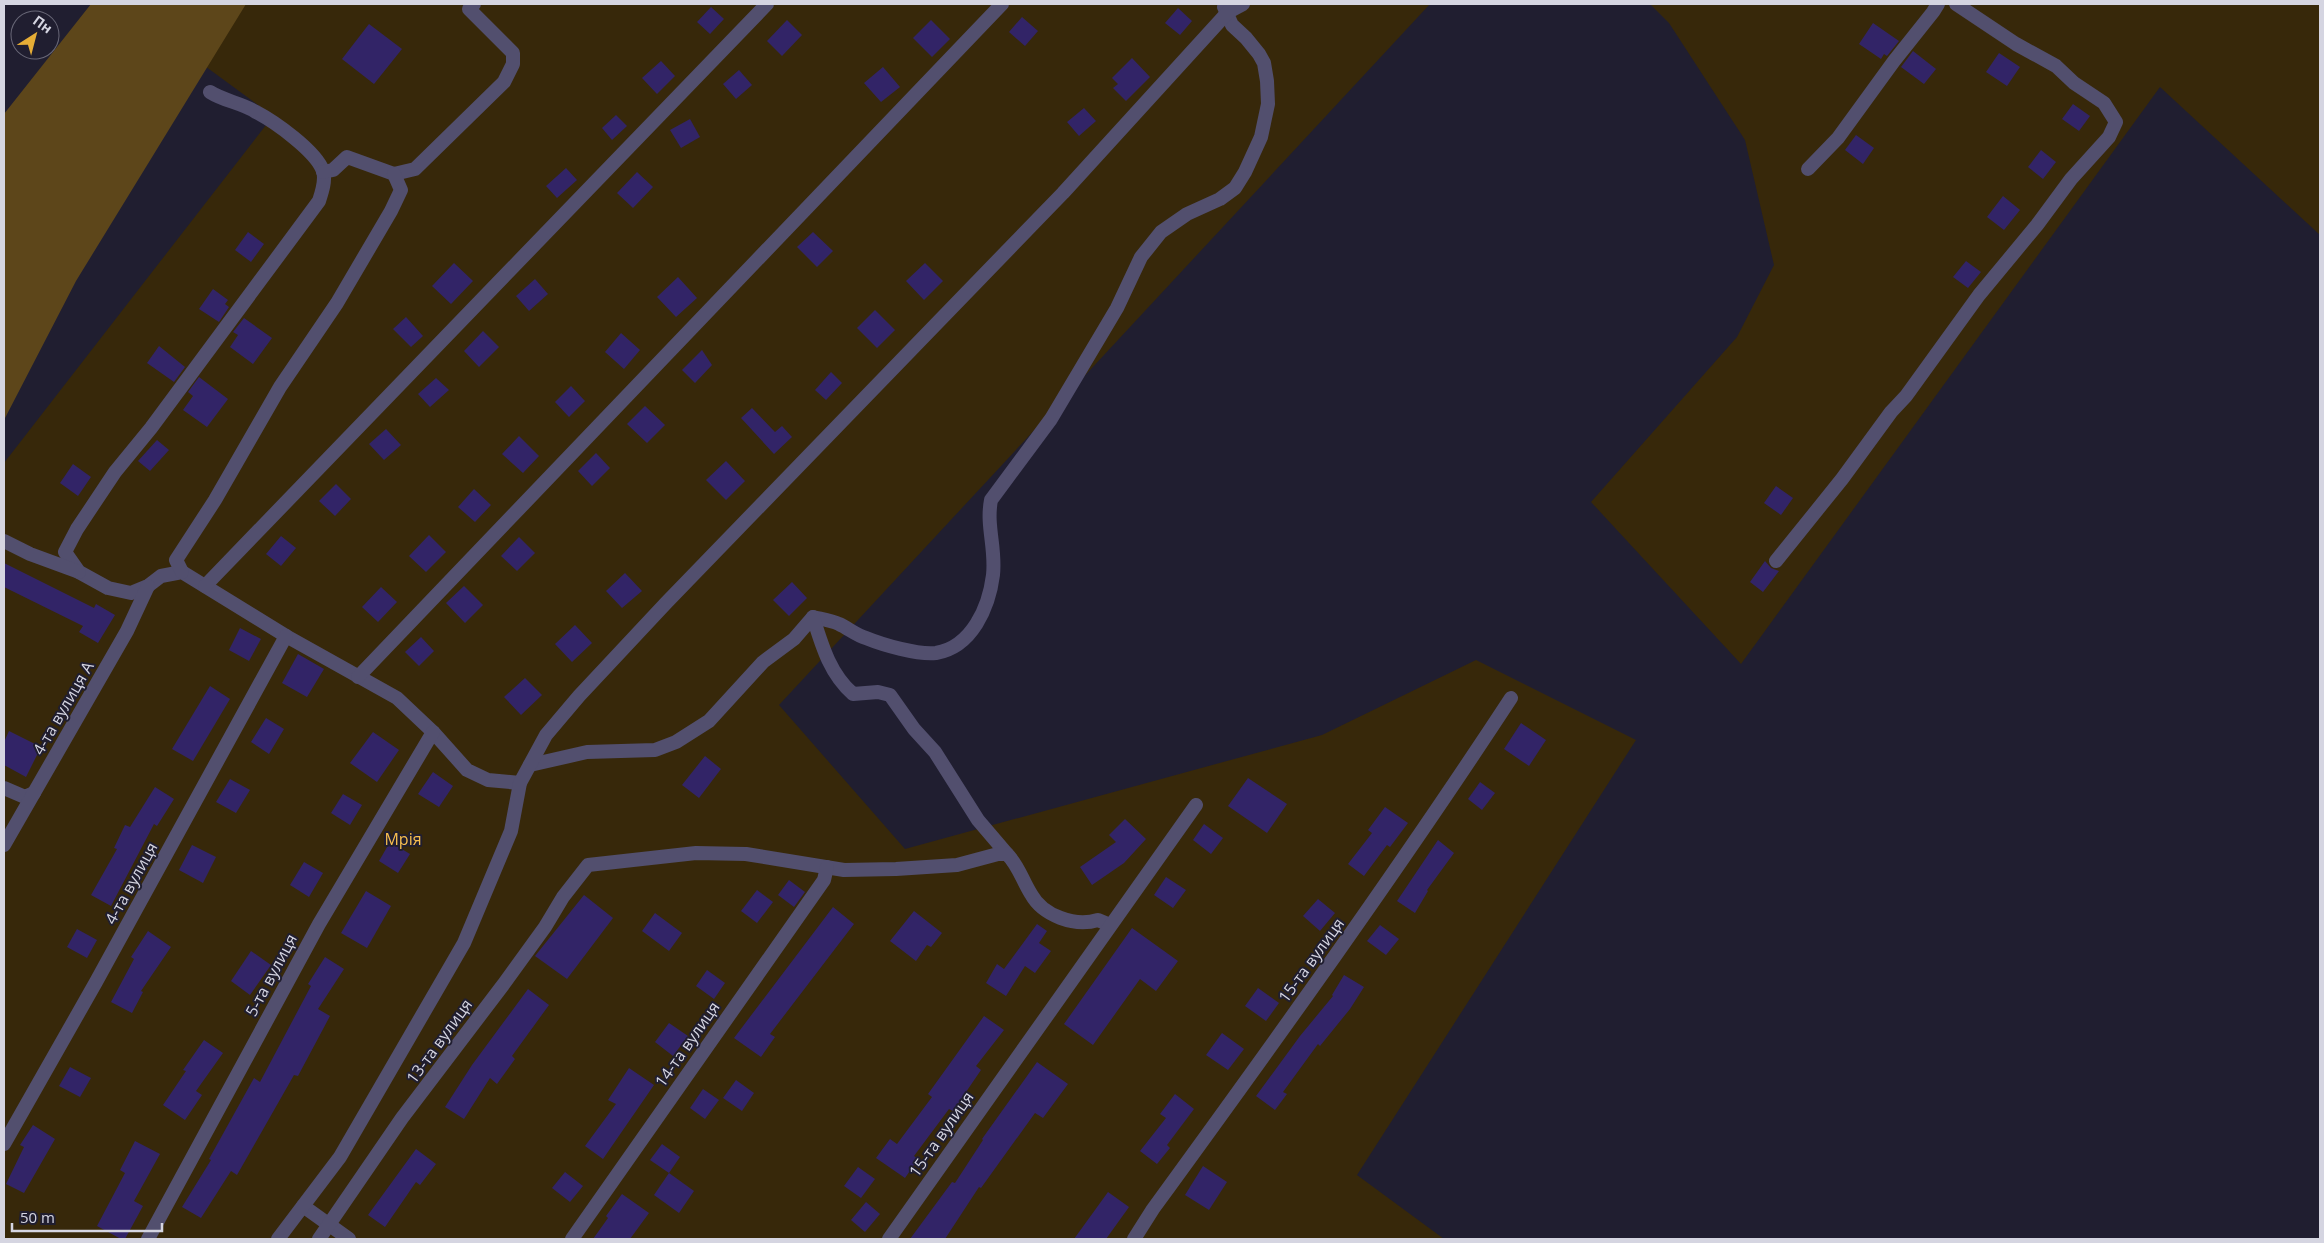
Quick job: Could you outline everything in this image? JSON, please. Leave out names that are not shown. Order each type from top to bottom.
[{"type":"street","points":[[324,172],[334,170],[347,157],[394,174],[415,169],[504,82],[513,64],[513,52],[469,9],[474,4]]},
{"type":"street","points":[[205,586],[767,4]]},
{"type":"street","points":[[358,677],[1002,4]]},
{"type":"street","points":[[278,1239],[340,1157],[464,943],[511,831],[520,784],[546,735],[579,696],[1056,200],[1225,8],[1242,4]]},
{"type":"street","points":[[1808,168],[1838,138],[1938,4]]},
{"type":"street","points":[[1776,561],[1842,479],[1891,412],[1906,396],[1979,295],[2071,180],[2109,137],[2116,122],[2104,103],[2074,83],[2056,66],[2016,44],[1956,4]]},
{"type":"street","points":[[813,617],[838,623],[865,638],[914,653],[937,653],[954,645],[973,632],[990,597],[993,575],[995,551],[988,516],[991,500],[1051,419],[1117,308],[1141,257],[1161,232],[1203,206],[1220,199],[1235,188],[1245,172],[1261,137],[1268,104],[1264,64],[1246,38],[1232,26],[1225,8]]},
{"type":"street","points":[[78,572],[65,552],[77,529],[115,472],[151,428],[319,201],[322,193],[324,172],[316,158],[300,143],[256,111],[221,99],[210,92]]},
{"type":"street","points":[[394,174],[401,190],[391,211],[337,303],[280,387],[215,500],[176,560],[182,572],[286,636],[396,698],[433,732],[467,770],[488,780],[520,784]]},
{"type":"street","points":[[4,541],[30,554],[78,572],[108,588],[131,593],[148,586],[161,576],[182,572]]},
{"type":"street","name":"4-та вулиця А","points":[[4,845],[127,631],[148,586]]},
{"type":"street","points":[[530,764],[587,752],[655,750],[676,742],[709,721],[763,662],[794,639],[813,617]]},
{"type":"street","points":[[813,617],[824,654],[844,686],[853,694],[878,692],[890,695],[914,729],[935,752],[978,820],[1016,863],[1031,896],[1047,910],[1068,922],[1086,924],[1098,920],[1110,925]]},
{"type":"street","name":"4-та вулиця","points":[[4,1144],[96,982],[286,636]]},
{"type":"street","name":"15-та вулиця","points":[[1134,1239],[1435,815],[1511,698]]},
{"type":"street","name":"5-та вулиця","points":[[148,1239],[319,924],[433,732]]},
{"type":"street","points":[[4,788],[25,797],[34,793]]},
{"type":"street","name":"15-та вулиця","points":[[888,1239],[1196,805]]},
{"type":"street","name":"13-та вулиця","points":[[320,1239],[402,1118],[503,985],[545,927],[563,897],[588,865],[696,853],[746,854],[789,863],[827,867]]},
{"type":"street","points":[[827,867],[844,870],[930,868],[957,865],[998,854],[1007,854]]},
{"type":"street","name":"14-та вулиця","points":[[572,1239],[824,880],[827,867]]},
{"type":"street","points":[[303,1206],[348,1239]]},
{"type":"green space","name":"Мрія","points":[[192,4],[1430,4],[779,705],[905,849],[1322,735],[1476,660],[1636,740],[1357,1175],[1444,1239],[4,1239],[4,463],[273,116],[164,36]]},
{"type":"green space","points":[[1650,4],[2320,4],[2320,235],[2160,87],[1741,664],[1591,502],[1737,337],[1774,265],[1745,140],[1669,23]]},
{"type":"shaded area","points":[[91,4],[246,4],[76,281],[4,420],[4,114],[47,60],[60,60],[60,43]]},
{"type":"building","points":[[711,7],[724,19],[710,34],[697,22]]},
{"type":"building","points":[[1178,8],[1192,21],[1180,35],[1165,23]]},
{"type":"building","points":[[1022,17],[1038,31],[1025,46],[1009,32]]},
{"type":"building","points":[[787,20],[802,35],[782,56],[767,41]]},
{"type":"building","points":[[931,20],[950,39],[932,57],[913,38]]},
{"type":"building","points":[[1873,23],[1899,41],[1887,56],[1884,54],[1881,59],[1859,44]]},
{"type":"building","points":[[369,24],[402,49],[374,84],[342,59]]},
{"type":"building","points":[[1913,51],[1936,69],[1924,84],[1901,67]]},
{"type":"building","points":[[1999,53],[2020,67],[2007,86],[1986,72]]},
{"type":"building","points":[[1132,58],[1150,77],[1126,101],[1113,88],[1118,84],[1112,78]]},
{"type":"building","points":[[661,61],[675,76],[657,94],[642,78]]},
{"type":"building","points":[[883,67],[900,87],[881,102],[864,83]]},
{"type":"building","points":[[739,70],[752,85],[736,99],[723,84]]},
{"type":"building","points":[[2073,104],[2090,116],[2079,131],[2062,119]]},
{"type":"building","points":[[1084,108],[1096,121],[1079,136],[1067,122]]},
{"type":"building","points":[[616,115],[627,126],[612,140],[602,128]]},
{"type":"building","points":[[690,119],[700,137],[681,148],[670,130]]},
{"type":"building","points":[[1856,135],[1874,148],[1863,164],[1845,150]]},
{"type":"building","points":[[2041,150],[2056,162],[2043,179],[2028,167]]},
{"type":"building","points":[[566,168],[577,180],[557,198],[546,186]]},
{"type":"building","points":[[637,172],[653,187],[633,208],[617,193]]},
{"type":"building","points":[[2003,196],[2020,210],[2004,230],[1987,217]]},
{"type":"building","points":[[248,232],[264,244],[251,262],[235,250]]},
{"type":"building","points":[[813,232],[833,251],[817,267],[797,247]]},
{"type":"building","points":[[1966,261],[1981,272],[1968,288],[1953,277]]},
{"type":"building","points":[[454,263],[473,281],[451,304],[432,286]]},
{"type":"building","points":[[925,263],[943,281],[924,300],[906,281]]},
{"type":"building","points":[[678,277],[697,298],[676,317],[657,297]]},
{"type":"building","points":[[535,279],[548,294],[529,311],[516,296]]},
{"type":"building","points":[[213,289],[228,300],[225,304],[229,307],[219,322],[199,309]]},
{"type":"building","points":[[875,310],[895,330],[877,348],[857,328]]},
{"type":"building","points":[[406,317],[423,336],[411,347],[393,329]]},
{"type":"building","points":[[244,318],[272,338],[253,364],[230,347],[238,335],[233,332]]},
{"type":"building","points":[[483,331],[499,347],[479,367],[464,351]]},
{"type":"building","points":[[621,333],[640,350],[624,369],[605,352]]},
{"type":"building","points":[[159,346],[185,367],[174,382],[147,363]]},
{"type":"building","points":[[702,350],[712,365],[695,383],[682,370]]},
{"type":"building","points":[[831,372],[842,383],[826,400],[815,390]]},
{"type":"building","points":[[199,377],[228,399],[207,427],[183,410],[193,396],[188,392]]},
{"type":"building","points":[[436,378],[449,390],[430,407],[418,394]]},
{"type":"building","points":[[571,386],[585,401],[569,417],[555,402]]},
{"type":"building","points":[[645,406],[665,425],[647,443],[627,424]]},
{"type":"building","points":[[752,408],[775,432],[782,426],[792,437],[774,454],[741,418]]},
{"type":"building","points":[[386,429],[401,445],[384,460],[369,444]]},
{"type":"building","points":[[519,436],[539,456],[523,473],[502,454]]},
{"type":"building","points":[[157,440],[169,450],[150,471],[138,461]]},
{"type":"building","points":[[596,453],[610,468],[592,486],[578,471]]},
{"type":"building","points":[[726,461],[745,481],[726,500],[706,480]]},
{"type":"building","points":[[73,464],[91,477],[78,496],[60,483]]},
{"type":"building","points":[[336,484],[351,499],[335,516],[319,501]]},
{"type":"building","points":[[1776,486],[1793,498],[1781,515],[1764,503]]},
{"type":"building","points":[[474,489],[491,505],[475,522],[458,507]]},
{"type":"building","points":[[429,535],[446,552],[426,572],[409,556]]},
{"type":"building","points":[[281,536],[296,548],[281,566],[266,554]]},
{"type":"building","points":[[519,537],[535,553],[517,571],[501,556]]},
{"type":"building","points":[[1765,561],[1771,568],[1779,571],[1763,592],[1750,582]]},
{"type":"building","points":[[4,563],[94,608],[96,604],[115,615],[98,643],[79,632],[83,626],[4,587]]},
{"type":"building","points":[[625,573],[642,591],[622,608],[606,591]]},
{"type":"building","points":[[792,582],[807,598],[789,616],[773,600]]},
{"type":"building","points":[[464,586],[483,605],[465,623],[446,603]]},
{"type":"building","points":[[381,587],[397,602],[378,622],[362,607]]},
{"type":"building","points":[[575,625],[592,643],[572,662],[555,644]]},
{"type":"building","points":[[240,628],[261,639],[249,661],[229,650]]},
{"type":"building","points":[[421,637],[434,651],[419,666],[405,652]]},
{"type":"building","points":[[298,654],[324,669],[307,697],[282,683]]},
{"type":"building","points":[[525,678],[542,695],[521,715],[504,697]]},
{"type":"building","points":[[210,686],[230,699],[193,761],[172,749]]},
{"type":"building","points":[[266,718],[284,729],[269,754],[251,742]]},
{"type":"building","points":[[1521,723],[1546,740],[1529,766],[1504,749]]},
{"type":"building","points":[[9,731],[41,747],[26,777],[4,765],[4,742]]},
{"type":"building","points":[[373,732],[399,750],[377,782],[350,763]]},
{"type":"building","points":[[705,756],[721,769],[699,798],[682,785]]},
{"type":"building","points":[[433,772],[453,786],[439,807],[418,794]]},
{"type":"building","points":[[1248,778],[1287,804],[1267,833],[1228,806]]},
{"type":"building","points":[[230,779],[250,790],[236,813],[216,802]]},
{"type":"building","points":[[1480,782],[1495,793],[1482,810],[1468,799]]},
{"type":"building","points":[[155,787],[174,799],[157,826],[154,824],[111,906],[91,895],[117,849],[114,848],[125,825],[130,827]]},
{"type":"building","points":[[343,794],[362,805],[350,825],[331,813]]},
{"type":"building","points":[[1385,807],[1408,823],[1390,847],[1387,845],[1364,876],[1348,864],[1372,833],[1368,830]]},
{"type":"building","points":[[1125,819],[1146,839],[1124,863],[1092,885],[1080,867],[1116,842],[1109,835]]},
{"type":"building","points":[[1204,824],[1223,838],[1211,854],[1193,840]]},
{"type":"building","points":[[1438,840],[1454,853],[1427,890],[1415,913],[1397,901]]},
{"type":"building","points":[[390,842],[410,854],[398,873],[379,861]]},
{"type":"building","points":[[192,845],[216,857],[203,883],[179,870]]},
{"type":"building","points":[[304,862],[323,873],[309,897],[290,885]]},
{"type":"building","points":[[1166,877],[1186,890],[1173,908],[1154,895]]},
{"type":"building","points":[[789,880],[805,892],[794,907],[778,895]]},
{"type":"building","points":[[757,890],[773,902],[757,923],[741,911]]},
{"type":"building","points":[[366,891],[391,906],[367,948],[341,933]]},
{"type":"building","points":[[584,895],[613,918],[567,979],[535,956]]},
{"type":"building","points":[[1318,899],[1335,913],[1320,931],[1303,916]]},
{"type":"building","points":[[833,907],[854,924],[770,1034],[775,1037],[761,1057],[734,1038]]},
{"type":"building","points":[[914,911],[942,933],[931,947],[927,945],[916,961],[890,941]]},
{"type":"building","points":[[655,913],[682,933],[669,951],[642,931]]},
{"type":"building","points":[[1037,924],[1047,931],[1039,943],[1051,951],[1035,973],[1025,966],[1006,996],[986,983],[997,964],[1004,969]]},
{"type":"building","points":[[1380,925],[1399,939],[1386,955],[1367,941]]},
{"type":"building","points":[[1132,928],[1178,961],[1156,991],[1140,979],[1093,1045],[1064,1024]]},
{"type":"building","points":[[77,929],[97,940],[87,958],[67,947]]},
{"type":"building","points":[[148,931],[171,947],[141,991],[143,992],[132,1013],[111,1002],[134,959],[131,957]]},
{"type":"building","points":[[251,951],[271,965],[250,995],[231,981]]},
{"type":"building","points":[[325,957],[344,969],[318,1009],[330,1016],[298,1076],[294,1075],[237,1175],[231,1171],[201,1218],[182,1207],[211,1160],[209,1159],[254,1078],[260,1082],[311,986],[308,984]]},
{"type":"building","points":[[707,970],[725,983],[714,999],[696,986]]},
{"type":"building","points":[[1344,975],[1364,987],[1350,1009],[1320,1046],[1318,1044],[1283,1092],[1287,1094],[1275,1110],[1256,1096],[1300,1036],[1333,996]]},
{"type":"building","points":[[1258,988],[1279,1003],[1266,1021],[1245,1006]]},
{"type":"building","points":[[528,989],[549,1005],[512,1056],[515,1059],[497,1084],[490,1078],[464,1119],[445,1107],[472,1065]]},
{"type":"building","points":[[984,1016],[1004,1030],[976,1066],[981,1070],[953,1111],[949,1109],[914,1156],[918,1159],[905,1178],[876,1158],[890,1139],[897,1144],[932,1097],[928,1094]]},
{"type":"building","points":[[669,1023],[688,1036],[673,1056],[655,1042]]},
{"type":"building","points":[[1222,1033],[1244,1049],[1228,1070],[1206,1055]]},
{"type":"building","points":[[204,1040],[223,1053],[196,1091],[202,1095],[185,1120],[163,1105],[186,1071],[183,1070]]},
{"type":"building","points":[[1037,1062],[1068,1084],[1043,1118],[1035,1113],[981,1188],[979,1187],[945,1239],[910,1239],[952,1182],[955,1183],[982,1139]]},
{"type":"building","points":[[70,1067],[91,1078],[80,1097],[59,1086]]},
{"type":"building","points":[[629,1068],[654,1085],[603,1159],[585,1146],[616,1104],[608,1100]]},
{"type":"building","points":[[736,1080],[754,1093],[742,1111],[723,1098]]},
{"type":"building","points":[[703,1089],[719,1100],[705,1119],[690,1108]]},
{"type":"building","points":[[1175,1094],[1194,1109],[1167,1145],[1170,1148],[1157,1164],[1140,1151],[1166,1118],[1160,1114]]},
{"type":"building","points":[[33,1125],[55,1139],[24,1193],[6,1184],[24,1147],[20,1145]]},
{"type":"building","points":[[135,1141],[160,1154],[134,1201],[143,1206],[125,1239],[121,1239],[97,1226],[125,1173],[120,1170]]},
{"type":"building","points":[[662,1144],[680,1157],[669,1173],[650,1160]]},
{"type":"building","points":[[416,1149],[436,1164],[420,1185],[416,1182],[385,1227],[368,1215]]},
{"type":"building","points":[[1203,1166],[1227,1182],[1209,1210],[1185,1195]]},
{"type":"building","points":[[858,1167],[875,1179],[861,1198],[844,1186]]},
{"type":"building","points":[[565,1172],[583,1186],[570,1202],[552,1188]]},
{"type":"building","points":[[669,1173],[694,1191],[679,1213],[654,1195]]},
{"type":"building","points":[[1108,1192],[1129,1207],[1106,1239],[1074,1239]]},
{"type":"building","points":[[622,1194],[649,1213],[630,1239],[593,1239],[608,1218],[606,1216]]},
{"type":"building","points":[[866,1202],[880,1214],[865,1232],[851,1220]]}]
